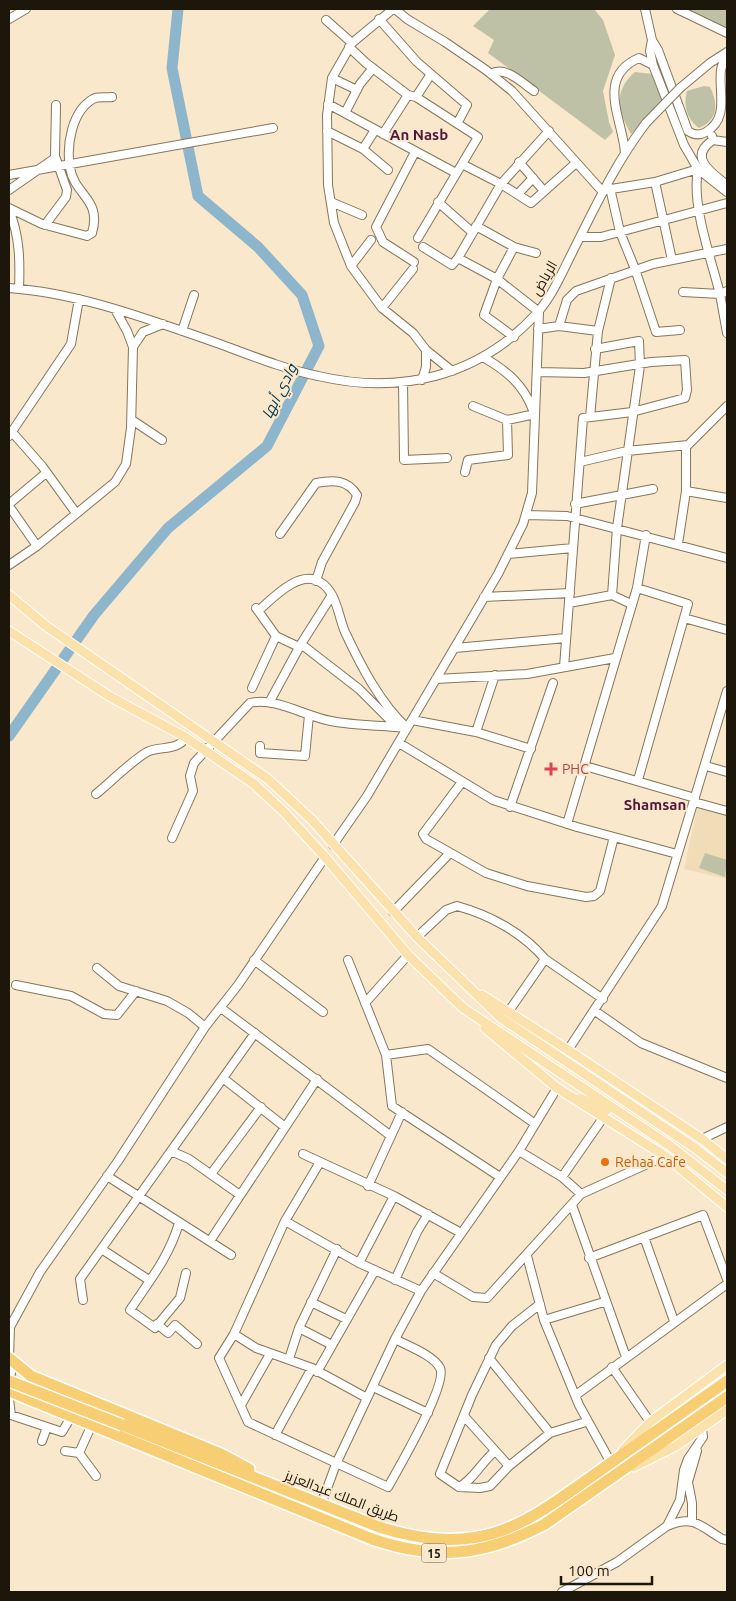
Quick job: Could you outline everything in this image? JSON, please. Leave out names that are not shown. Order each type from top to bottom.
[{"type":"highway","points":[[9,1357],[31,1376],[221,1454],[290,1492]]},
{"type":"highway","name":"طريق الملك عبدالعزيز","points":[[9,1391],[405,1535],[455,1540],[481,1537],[520,1524],[551,1506],[727,1381]]},
{"type":"highway","name":"طريق الملك عبدالعزيز","points":[[9,1382],[284,1504],[401,1549],[432,1553],[486,1548],[517,1539],[544,1524],[616,1476],[727,1397]]},
{"type":"highway","points":[[9,1399],[265,1503],[284,1504]]},
{"type":"main road","points":[[9,595],[46,626],[268,779],[312,820],[417,937],[501,1018],[642,1112],[727,1173]]},
{"type":"main road","points":[[9,600],[27,610]]},
{"type":"main road","points":[[9,631],[108,696],[185,737],[254,784],[284,812],[325,857],[408,955],[500,1042],[557,1088],[665,1156],[727,1207]]},
{"type":"main road","points":[[467,986],[509,1011],[702,1139],[727,1159]]},
{"type":"main road","points":[[463,1008],[669,1145],[727,1190]]},
{"type":"main road","points":[[592,1067],[642,1112]]},
{"type":"main road","points":[[557,1088],[631,1120]]},
{"type":"main road","points":[[611,1463],[650,1422],[727,1365]]},
{"type":"main road","points":[[616,1476],[676,1446],[727,1410]]},
{"type":"street","points":[[9,19],[26,9]]},
{"type":"street","points":[[452,371],[426,350],[413,333],[382,308],[351,266],[334,223],[328,185],[327,132],[328,104],[332,78],[350,45],[379,19],[394,9],[406,19],[445,42],[491,74],[512,91],[602,191],[610,188],[655,182],[698,169]]},
{"type":"street","points":[[645,9],[652,40],[658,50],[688,131],[694,135],[710,130],[718,118],[721,107],[720,71],[727,56]]},
{"type":"street","points":[[677,9],[727,33]]},
{"type":"street","points":[[379,19],[417,62],[467,105],[458,122]]},
{"type":"street","points":[[326,20],[373,68],[412,96],[442,115],[458,122],[478,137],[418,238]]},
{"type":"street","points":[[652,40],[650,51],[653,65],[674,121],[698,169],[727,192]]},
{"type":"street","name":"الرياض","points":[[9,288],[79,299],[163,324],[288,368],[317,376],[365,382],[403,383],[422,380],[452,371],[483,357],[514,337],[539,312],[553,291],[602,191],[646,123],[680,88],[710,63],[727,52]]},
{"type":"street","points":[[625,153],[613,101],[617,80],[628,63],[639,58],[653,65]]},
{"type":"street","points":[[344,113],[357,90],[373,68]]},
{"type":"street","points":[[491,74],[496,71],[505,72],[534,91]]},
{"type":"street","points":[[383,134],[412,96],[432,74]]},
{"type":"street","points":[[332,78],[357,90]]},
{"type":"street","points":[[9,209],[45,225],[87,236],[92,233],[94,211],[85,194],[77,186],[70,168],[70,141],[80,110],[95,98],[112,98]]},
{"type":"street","points":[[328,104],[456,173]]},
{"type":"street","points":[[45,225],[66,197],[67,190],[55,158],[56,105]]},
{"type":"street","points":[[9,175],[274,128]]},
{"type":"street","points":[[363,149],[375,130]]},
{"type":"street","points":[[710,130],[713,140]]},
{"type":"street","points":[[423,247],[452,265],[458,258],[500,184],[549,131]]},
{"type":"street","points":[[327,132],[363,149],[388,170]]},
{"type":"street","points":[[727,142],[713,140],[705,145],[701,156],[705,167],[727,185]]},
{"type":"street","points":[[382,308],[413,266],[383,242],[376,227],[415,152]]},
{"type":"street","points":[[9,190],[55,158]]},
{"type":"street","points":[[519,162],[544,191]]},
{"type":"street","points":[[462,164],[531,203],[576,163]]},
{"type":"street","points":[[698,169],[696,181],[700,211],[710,253],[724,292],[727,328]]},
{"type":"street","points":[[518,194],[533,178]]},
{"type":"street","points":[[655,182],[672,260]]},
{"type":"street","points":[[610,188],[620,232],[635,269],[656,332],[680,330]]},
{"type":"street","points":[[331,202],[362,215]]},
{"type":"street","points":[[438,202],[474,229],[514,247],[536,254]]},
{"type":"street","points":[[580,237],[601,237],[727,203]]},
{"type":"street","points":[[9,209],[13,234],[20,251],[19,289]]},
{"type":"street","points":[[351,266],[371,240]]},
{"type":"street","points":[[514,247],[497,279],[484,315],[514,337]]},
{"type":"street","points":[[559,326],[571,294],[635,269],[727,249]]},
{"type":"street","points":[[334,845],[367,796],[484,597],[508,554],[526,515],[532,493],[539,312],[497,279],[458,258]]},
{"type":"street","points":[[590,417],[595,349],[611,278]]},
{"type":"street","points":[[683,292],[724,292]]},
{"type":"street","points":[[182,331],[194,295]]},
{"type":"street","points":[[76,513],[46,473],[10,434],[71,344],[79,299]]},
{"type":"street","points":[[9,565],[37,546],[115,482],[126,464],[132,420],[133,347],[116,311]]},
{"type":"street","points":[[133,347],[144,332],[163,324]]},
{"type":"street","points":[[538,329],[559,326],[598,331]]},
{"type":"street","points":[[595,349],[639,342],[640,366],[617,528],[612,595]]},
{"type":"street","points":[[422,380],[426,367],[426,350]]},
{"type":"street","points":[[483,357],[516,380],[526,393],[535,414]]},
{"type":"street","points":[[537,372],[593,372],[662,361],[685,360],[687,390],[685,398],[632,412],[583,418],[564,667]]},
{"type":"street","points":[[403,383],[404,460],[447,458]]},
{"type":"street","points":[[473,406],[507,420],[535,414]]},
{"type":"street","points":[[580,462],[627,451],[686,446],[727,406]]},
{"type":"street","points":[[132,420],[162,440]]},
{"type":"street","points":[[465,472],[468,460],[508,455],[507,420]]},
{"type":"street","points":[[678,544],[686,491],[686,446]]},
{"type":"street","points":[[37,546],[9,505],[46,473]]},
{"type":"street","points":[[280,534],[316,483],[343,481],[352,487],[357,495],[322,562],[316,581]]},
{"type":"street","points":[[576,504],[653,489]]},
{"type":"street","points":[[686,491],[727,498]]},
{"type":"street","points":[[526,515],[574,517],[727,558]]},
{"type":"street","points":[[567,824],[637,588],[646,535]]},
{"type":"street","points":[[508,554],[572,548]]},
{"type":"street","points":[[397,727],[359,689],[300,646],[276,636],[257,609],[288,584],[306,580],[316,581],[332,594],[351,644],[390,712],[407,728]]},
{"type":"street","points":[[637,588],[688,604],[638,780]]},
{"type":"street","points":[[484,597],[570,593]]},
{"type":"street","points":[[270,701],[300,646],[332,594]]},
{"type":"street","points":[[570,602],[612,595],[631,604]]},
{"type":"street","points":[[684,618],[727,630]]},
{"type":"street","points":[[252,688],[276,636]]},
{"type":"street","points":[[455,648],[566,638]]},
{"type":"street","points":[[436,679],[527,674],[616,658]]},
{"type":"street","points":[[476,732],[495,675]]},
{"type":"street","points":[[510,807],[553,683]]},
{"type":"street","points":[[568,1050],[662,906],[706,766],[727,691]]},
{"type":"street","points":[[172,838],[193,791],[190,776],[194,763],[250,703],[270,701],[309,715],[356,725],[407,728]]},
{"type":"street","points":[[260,746],[260,753],[305,756],[309,715]]},
{"type":"street","points":[[412,720],[476,732],[530,749]]},
{"type":"street","points":[[96,794],[148,752],[178,745],[183,742],[185,737]]},
{"type":"street","points":[[398,743],[493,800],[510,807],[677,854]]},
{"type":"street","points":[[585,766],[638,780],[727,811]]},
{"type":"street","points":[[706,766],[727,772]]},
{"type":"street","points":[[462,782],[423,834],[426,839],[450,853],[494,875],[527,886],[586,897],[594,896],[600,891],[614,837]]},
{"type":"street","points":[[393,912],[450,853]]},
{"type":"street","points":[[9,1382],[12,1368],[9,1357],[9,1327],[40,1272],[107,1176],[204,1026],[221,1008],[325,857]]},
{"type":"street","points":[[417,937],[446,910],[457,906],[488,917],[514,931],[534,946],[545,959],[603,999]]},
{"type":"street","points":[[365,1003],[408,955]]},
{"type":"street","points":[[509,1011],[545,959]]},
{"type":"street","points":[[254,960],[323,1012]]},
{"type":"street","points":[[348,960],[386,1055],[392,1106],[500,1176]]},
{"type":"street","points":[[97,968],[119,986],[167,1001],[188,1013],[204,1026]]},
{"type":"street","points":[[16,985],[71,996],[104,1014],[117,1015],[136,991]]},
{"type":"street","points":[[221,1008],[391,1136]]},
{"type":"street","points":[[595,1011],[641,1043],[727,1078]]},
{"type":"street","points":[[83,1300],[80,1279],[103,1250],[255,1033]]},
{"type":"street","points":[[386,1055],[428,1049],[534,1123]]},
{"type":"street","points":[[224,1079],[285,1127]]},
{"type":"street","points":[[210,1241],[317,1079]]},
{"type":"street","points":[[321,1505],[336,1464],[395,1339],[421,1291],[519,1151],[534,1123],[557,1088]]},
{"type":"street","points":[[212,1174],[261,1107]]},
{"type":"street","points":[[368,1186],[402,1112]]},
{"type":"street","points":[[562,1176],[603,1118]]},
{"type":"street","points":[[702,1139],[727,1127]]},
{"type":"street","points":[[171,1151],[190,1159],[240,1195]]},
{"type":"street","points":[[519,1151],[562,1176],[581,1194]]},
{"type":"street","points":[[303,1154],[368,1186],[394,1196],[462,1233]]},
{"type":"street","points":[[433,1273],[473,1297],[487,1298],[527,1256],[581,1194],[665,1156]]},
{"type":"street","points":[[320,1162],[285,1221],[234,1334],[219,1358],[248,1422],[388,1487],[428,1413],[442,1376],[440,1368],[434,1361],[395,1339]]},
{"type":"street","points":[[107,1176],[231,1255]]},
{"type":"street","points":[[360,1263],[394,1196]]},
{"type":"street","points":[[572,1205],[604,1302],[626,1357]]},
{"type":"street","points":[[395,1280],[417,1232],[428,1214]]},
{"type":"street","points":[[589,1258],[703,1214],[727,1279]]},
{"type":"street","points":[[285,1221],[360,1263],[421,1291]]},
{"type":"street","points":[[179,1223],[172,1246],[130,1310],[155,1328],[180,1298],[186,1273]]},
{"type":"street","points":[[644,1237],[674,1321]]},
{"type":"street","points":[[289,1359],[299,1328],[337,1249]]},
{"type":"street","points":[[103,1250],[149,1280]]},
{"type":"street","points":[[527,1256],[544,1320],[586,1422],[611,1463]]},
{"type":"street","points":[[275,1434],[314,1370],[332,1345],[375,1270]]},
{"type":"street","points":[[576,1395],[674,1321],[727,1284]]},
{"type":"street","points":[[311,1302],[346,1319]]},
{"type":"street","points":[[544,1320],[604,1302]]},
{"type":"street","points":[[540,1304],[512,1326],[496,1345],[440,1474],[459,1487],[480,1488],[490,1486],[509,1466],[550,1433],[586,1422]]},
{"type":"street","points":[[157,1324],[168,1333],[175,1325],[197,1344]]},
{"type":"street","points":[[299,1328],[332,1345]]},
{"type":"street","points":[[234,1334],[270,1354],[289,1359],[314,1370],[368,1398]]},
{"type":"street","points":[[241,1405],[270,1354]]},
{"type":"street","points":[[489,1358],[550,1433]]},
{"type":"street","points":[[612,1367],[650,1422]]},
{"type":"street","points":[[373,1387],[428,1413]]},
{"type":"street","points":[[9,1399],[11,1415],[62,1432],[68,1422]]},
{"type":"street","points":[[464,1416],[494,1452],[509,1466]]},
{"type":"street","points":[[42,1441],[46,1428]]},
{"type":"street","points":[[692,1520],[692,1503],[688,1482],[703,1437],[702,1428]]},
{"type":"street","points":[[80,1453],[89,1431]]},
{"type":"street","points":[[667,1526],[680,1500],[684,1470],[688,1458],[698,1448]]},
{"type":"street","points":[[65,1451],[80,1453],[96,1476]]},
{"type":"street","points":[[459,1487],[465,1484],[482,1462],[494,1452]]},
{"type":"street","points":[[562,1592],[618,1562],[667,1526],[681,1520],[692,1520],[722,1539],[727,1540]]},
{"type":"shaded area","points":[[698,805],[727,814],[727,879],[684,869]]},
{"type":"green space","points":[[490,9],[594,9],[603,20],[615,55],[603,91],[609,122],[613,132],[605,140],[488,53],[494,40],[473,26]]},
{"type":"green space","points":[[683,9],[727,9],[727,30]]},
{"type":"green space","points":[[635,72],[652,74],[662,100],[631,134],[623,117],[620,102],[623,86]]},
{"type":"green space","points":[[704,86],[710,87],[715,110],[710,120],[699,128],[687,112],[686,96],[687,91]]},
{"type":"green space","points":[[705,853],[727,860],[725,877],[699,868]]},
{"type":"waterway","name":"وادي أبها","points":[[9,736],[94,615],[168,528],[267,446],[319,346],[302,295],[258,247],[198,196],[172,68],[178,9]]},
{"type":"place","name":"PHC","points":[[551,769]]},
{"type":"place","name":"Rehaa Cafe","points":[[605,1162]]},
{"type":"district","name":"An Nasb","points":[[419,134]]},
{"type":"district","name":"Shamsan","points":[[655,804]]}]
